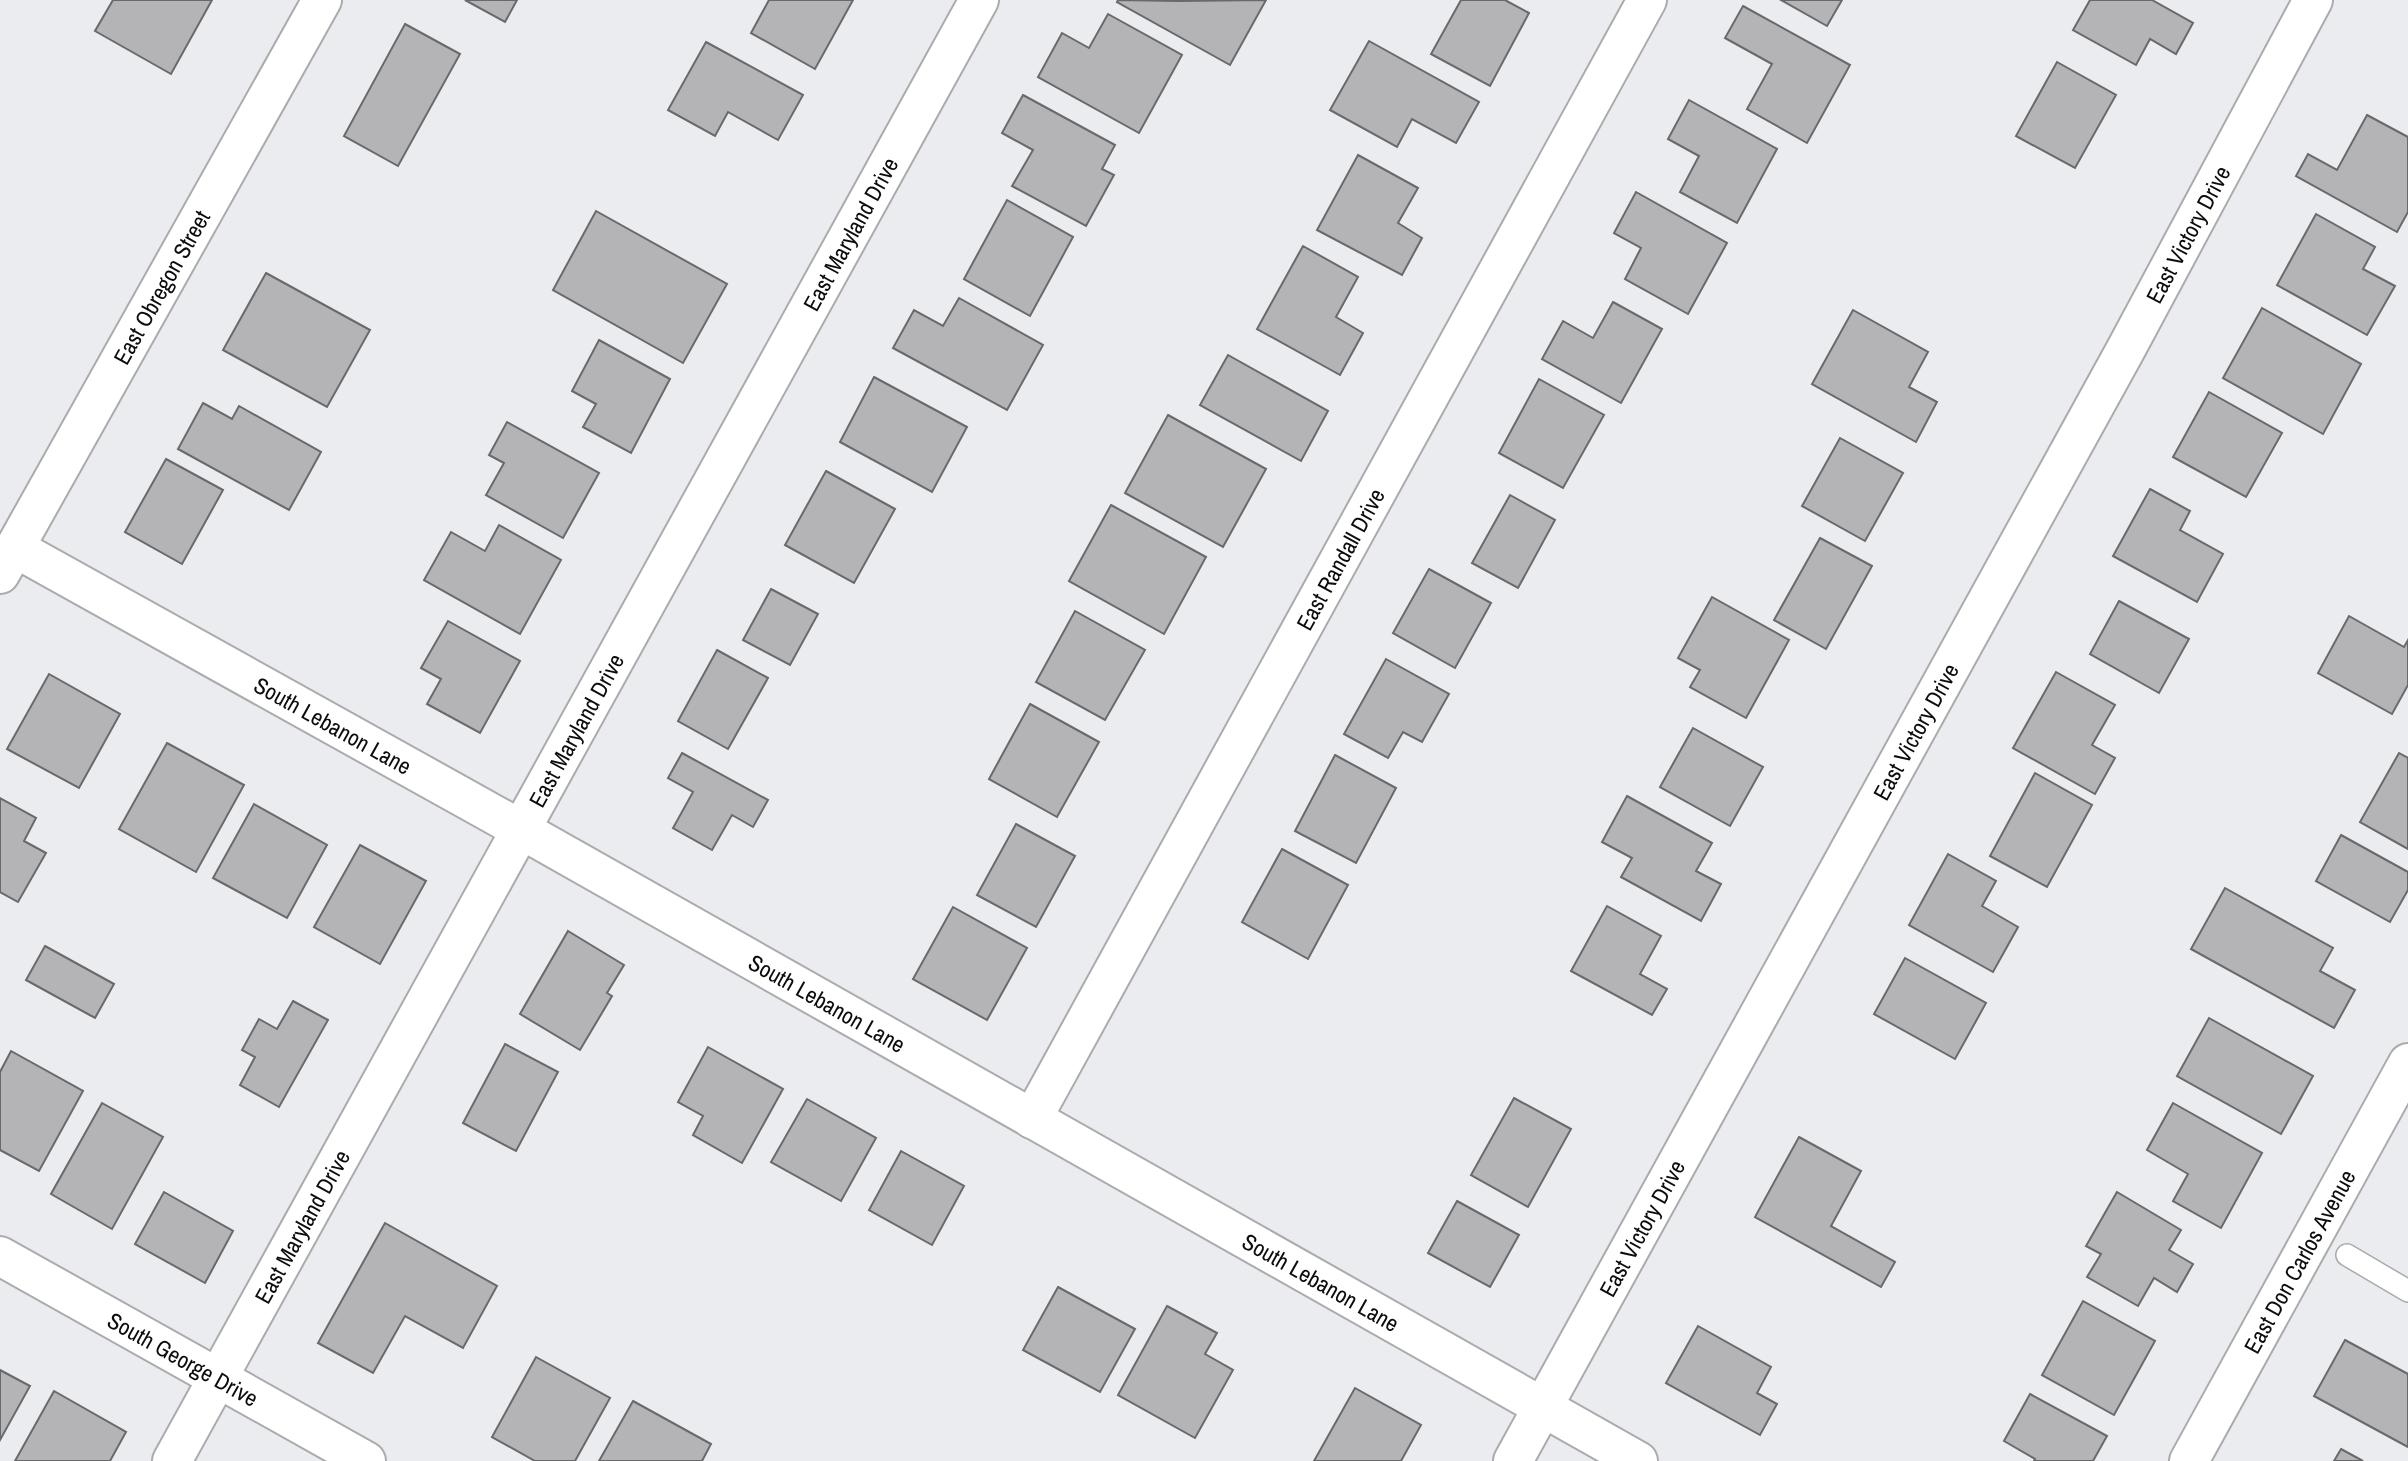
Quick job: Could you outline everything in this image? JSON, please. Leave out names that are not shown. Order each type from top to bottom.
[{"type":"street","name":"East Obregon Street","points":[[7,561],[322,0]]},
{"type":"street","name":"East Maryland Drive","points":[[172,1461],[979,0]]},
{"type":"street","name":"East Randall Drive","points":[[1032,1119],[1647,0]]},
{"type":"street","name":"East Victory Drive","points":[[1513,1461],[2126,349],[2314,0]]},
{"type":"street","name":"South Lebanon Lane","points":[[7,561],[520,829],[1638,1461]]},
{"type":"street","name":"East Don Carlos Avenue","points":[[2189,1461],[2408,1063]]},
{"type":"street","name":"South George Drive","points":[[0,1256],[218,1378],[344,1456]]},
{"type":"lane","points":[[2347,1255],[2408,1291]]},
{"type":"building","points":[[113,0],[212,0],[171,74],[95,31]]},
{"type":"building","points":[[465,0],[517,0],[505,22]]},
{"type":"building","points":[[769,0],[853,0],[815,69],[751,33]]},
{"type":"building","points":[[1266,0],[1230,65],[1117,2]]},
{"type":"building","points":[[1461,0],[1505,0],[1529,13],[1490,86],[1431,54]]},
{"type":"building","points":[[1781,0],[1842,0],[1827,26]]},
{"type":"building","points":[[2090,0],[2152,0],[2193,23],[2176,54],[2150,39],[2136,65],[2073,30]]},
{"type":"building","points":[[1743,6],[1850,65],[1807,143],[1747,109],[1772,64],[1725,38]]},
{"type":"building","points":[[1108,14],[1182,55],[1139,133],[1038,77],[1062,33],[1089,48]]},
{"type":"building","points":[[405,24],[460,54],[398,166],[344,136]]},
{"type":"building","points":[[1369,41],[1479,102],[1456,143],[1412,119],[1397,147],[1330,110]]},
{"type":"building","points":[[706,42],[803,95],[778,140],[728,112],[715,136],[668,110]]},
{"type":"building","points":[[2057,62],[2116,95],[2075,168],[2016,136]]},
{"type":"building","points":[[1023,95],[1115,145],[1102,169],[1114,175],[1086,226],[1012,186],[1033,150],[1002,133]]},
{"type":"building","points":[[1689,100],[1777,149],[1737,223],[1680,192],[1699,156],[1668,139]]},
{"type":"building","points":[[2367,115],[2408,137],[2408,212],[2397,232],[2296,176],[2308,154],[2337,170]]},
{"type":"building","points":[[1358,155],[1418,188],[1398,223],[1422,238],[1402,275],[1317,230]]},
{"type":"building","points":[[1636,192],[1727,243],[1688,314],[1625,279],[1641,248],[1614,233]]},
{"type":"building","points":[[1007,200],[1073,237],[1030,316],[964,279]]},
{"type":"building","points":[[596,211],[727,284],[683,363],[553,290]]},
{"type":"building","points":[[2316,214],[2375,247],[2363,269],[2395,286],[2367,335],[2277,285]]},
{"type":"building","points":[[1303,246],[1358,277],[1336,317],[1363,333],[1340,375],[1257,329]]},
{"type":"building","points":[[266,273],[370,330],[327,407],[223,350]]},
{"type":"building","points":[[959,298],[1043,345],[1007,410],[893,348],[914,310],[943,326]]},
{"type":"building","points":[[1613,302],[1662,329],[1621,403],[1542,359],[1563,321],[1593,338]]},
{"type":"building","points":[[2262,308],[2361,364],[2323,434],[2223,378]]},
{"type":"building","points":[[1853,310],[1928,352],[1909,387],[1937,402],[1916,442],[1812,384]]},
{"type":"building","points":[[599,340],[670,379],[631,453],[583,427],[596,404],[572,391]]},
{"type":"building","points":[[1228,355],[1328,411],[1301,461],[1200,405]]},
{"type":"building","points":[[874,377],[967,427],[932,492],[840,442]]},
{"type":"building","points":[[1539,379],[1604,415],[1563,488],[1499,453]]},
{"type":"building","points":[[2209,392],[2282,433],[2246,497],[2173,457]]},
{"type":"building","points":[[203,403],[232,419],[239,406],[321,452],[289,510],[178,449]]},
{"type":"building","points":[[1168,415],[1266,469],[1223,547],[1125,493]]},
{"type":"building","points":[[507,422],[599,473],[563,538],[486,495],[504,463],[489,455]]},
{"type":"building","points":[[1840,438],[1903,473],[1865,541],[1802,506]]},
{"type":"building","points":[[166,459],[223,490],[182,564],[125,532]]},
{"type":"building","points":[[826,471],[895,509],[854,583],[785,545]]},
{"type":"building","points":[[2150,489],[2190,511],[2180,530],[2223,554],[2197,602],[2113,556]]},
{"type":"building","points":[[1510,495],[1555,520],[1518,588],[1472,563]]},
{"type":"building","points":[[1111,505],[1206,557],[1164,634],[1069,581]]},
{"type":"building","points":[[499,525],[561,560],[520,634],[424,580],[451,532],[485,551]]},
{"type":"building","points":[[1820,538],[1872,566],[1826,649],[1774,620]]},
{"type":"building","points":[[1429,569],[1491,603],[1455,668],[1393,633]]},
{"type":"building","points":[[771,589],[818,614],[790,665],[743,640]]},
{"type":"building","points":[[1712,597],[1789,640],[1746,718],[1690,687],[1700,670],[1678,658]]},
{"type":"building","points":[[2119,601],[2189,639],[2159,693],[2090,654]]},
{"type":"building","points":[[1075,611],[1145,650],[1105,720],[1036,682]]},
{"type":"building","points":[[2349,616],[2404,647],[2408,640],[2408,685],[2392,714],[2318,673]]},
{"type":"building","points":[[448,621],[520,661],[480,733],[427,704],[441,679],[421,668]]},
{"type":"building","points":[[717,650],[768,678],[728,749],[678,721]]},
{"type":"building","points":[[1386,659],[1449,694],[1422,742],[1403,732],[1388,758],[1344,734]]},
{"type":"building","points":[[2056,672],[2115,705],[2092,745],[2115,758],[2095,794],[2013,748]]},
{"type":"building","points":[[49,674],[120,714],[79,788],[7,749]]},
{"type":"building","points":[[1030,704],[1099,742],[1057,817],[989,779]]},
{"type":"building","points":[[1693,728],[1763,767],[1730,826],[1660,787]]},
{"type":"building","points":[[167,743],[244,785],[196,872],[119,829]]},
{"type":"building","points":[[682,753],[768,800],[753,827],[732,815],[712,850],[673,828],[693,792],[668,778]]},
{"type":"building","points":[[2399,753],[2408,758],[2408,849],[2360,822]]},
{"type":"building","points":[[1335,755],[1396,788],[1356,863],[1295,831]]},
{"type":"building","points":[[2035,773],[2092,805],[2047,887],[1990,856]]},
{"type":"building","points":[[1627,796],[1712,843],[1696,871],[1721,884],[1701,921],[1621,877],[1632,858],[1602,842]]},
{"type":"building","points":[[0,798],[36,818],[24,841],[46,853],[18,902],[0,892]]},
{"type":"building","points":[[254,804],[327,845],[287,918],[213,878]]},
{"type":"building","points":[[1016,824],[1075,856],[1036,927],[977,895]]},
{"type":"building","points":[[2341,835],[2408,872],[2408,890],[2390,922],[2316,881]]},
{"type":"building","points":[[360,845],[426,881],[380,964],[314,927]]},
{"type":"building","points":[[1282,849],[1348,885],[1308,959],[1242,922]]},
{"type":"building","points":[[1948,854],[1996,881],[1982,906],[2018,927],[1993,972],[1909,925]]},
{"type":"building","points":[[2225,888],[2333,948],[2320,971],[2355,990],[2334,1028],[2191,949]]},
{"type":"building","points":[[1607,906],[1661,936],[1640,974],[1667,989],[1652,1015],[1571,971]]},
{"type":"building","points":[[953,907],[1027,948],[987,1020],[913,979]]},
{"type":"building","points":[[568,931],[624,965],[607,993],[612,996],[580,1050],[520,1014]]},
{"type":"building","points":[[45,946],[114,984],[95,1018],[26,980]]},
{"type":"building","points":[[1905,958],[1986,1003],[1955,1059],[1874,1014]]},
{"type":"building","points":[[293,1001],[328,1020],[279,1107],[240,1085],[255,1057],[242,1050],[259,1019],[277,1029]]},
{"type":"building","points":[[2209,1018],[2313,1076],[2281,1134],[2177,1076]]},
{"type":"building","points":[[505,1044],[558,1072],[516,1151],[463,1123]]},
{"type":"building","points":[[708,1047],[783,1089],[742,1163],[693,1135],[703,1116],[678,1102]]},
{"type":"building","points":[[11,1051],[83,1091],[39,1171],[0,1150],[0,1072]]},
{"type":"building","points":[[1514,1098],[1571,1129],[1528,1207],[1471,1175]]},
{"type":"building","points":[[807,1099],[876,1138],[841,1201],[771,1162]]},
{"type":"building","points":[[102,1103],[163,1137],[112,1229],[51,1194]]},
{"type":"building","points":[[2173,1103],[2262,1153],[2221,1228],[2173,1201],[2188,1174],[2147,1150]]},
{"type":"building","points":[[1799,1137],[1861,1171],[1831,1226],[1895,1262],[1881,1287],[1755,1217]]},
{"type":"building","points":[[901,1151],[964,1186],[932,1245],[869,1210]]},
{"type":"building","points":[[164,1192],[233,1231],[205,1283],[135,1244]]},
{"type":"building","points":[[2117,1192],[2181,1230],[2169,1250],[2193,1264],[2177,1292],[2154,1278],[2138,1306],[2087,1277],[2101,1254],[2086,1246]]},
{"type":"building","points":[[1457,1201],[1519,1235],[1490,1287],[1428,1253]]},
{"type":"building","points":[[385,1223],[497,1286],[463,1348],[405,1316],[373,1373],[318,1343]]},
{"type":"building","points":[[1058,1287],[1135,1329],[1100,1392],[1023,1350]]},
{"type":"building","points":[[2083,1301],[2155,1341],[2114,1415],[2042,1375]]},
{"type":"building","points":[[1167,1306],[1217,1333],[1205,1354],[1233,1370],[1195,1438],[1118,1395]]},
{"type":"building","points":[[1698,1326],[1771,1367],[1757,1393],[1777,1404],[1760,1435],[1666,1383]]},
{"type":"building","points":[[2345,1340],[2408,1374],[2408,1447],[2314,1396]]},
{"type":"building","points":[[536,1357],[610,1398],[575,1461],[535,1461],[492,1437]]},
{"type":"building","points":[[0,1370],[30,1386],[0,1440]]},
{"type":"building","points":[[1355,1388],[1421,1425],[1401,1461],[1314,1461]]},
{"type":"building","points":[[54,1391],[126,1432],[110,1461],[15,1461]]},
{"type":"building","points":[[2030,1394],[2107,1436],[2093,1461],[2034,1461],[2035,1459],[2004,1441]]},
{"type":"building","points":[[633,1401],[711,1444],[702,1461],[599,1461]]},
{"type":"building","points":[[2341,1449],[2363,1461],[2334,1461]]}]
